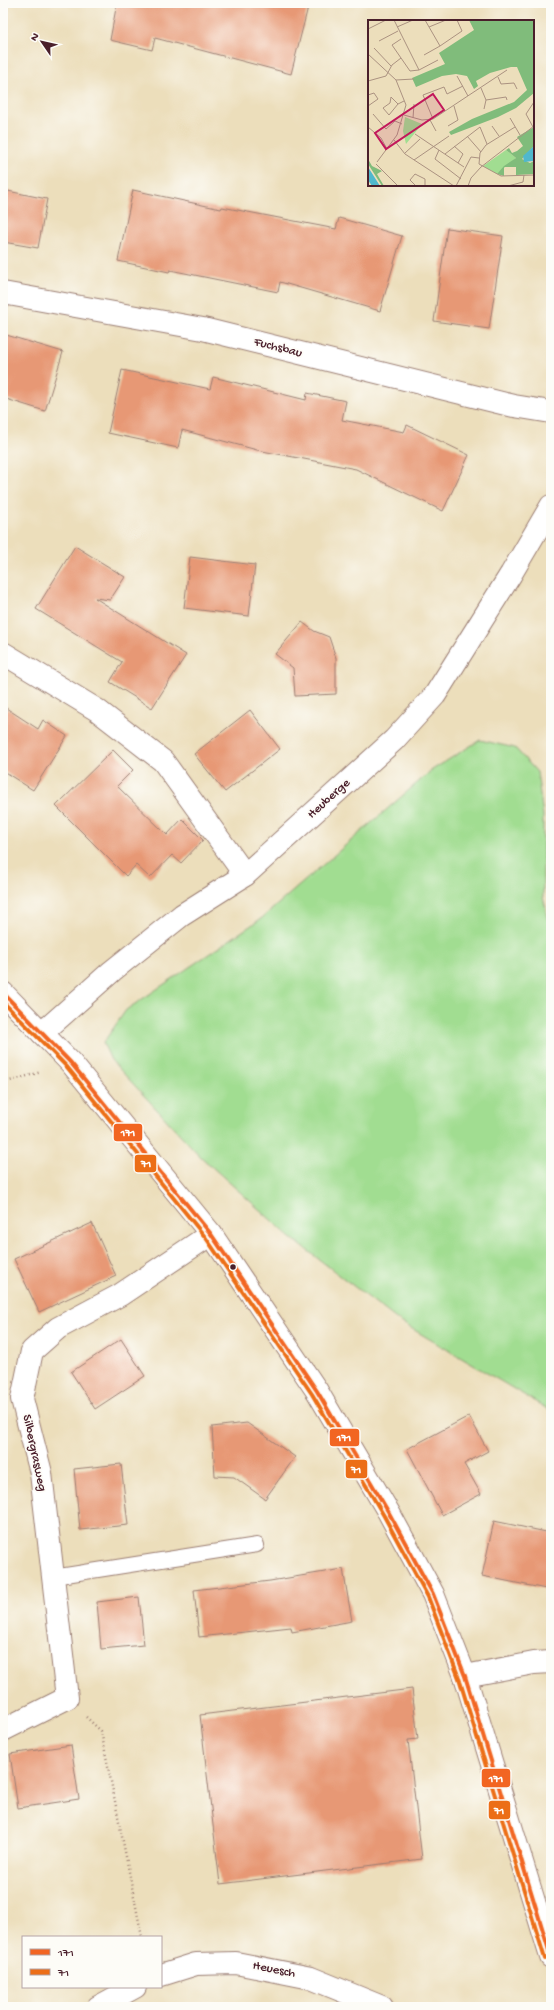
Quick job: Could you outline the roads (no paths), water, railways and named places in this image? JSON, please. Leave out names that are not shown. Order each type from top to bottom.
[{"type":"street","name":"Fuchsbau","points":[[3,293],[203,329],[514,406],[551,412]]},
{"type":"street","name":"Heuberge","points":[[42,1033],[112,971],[182,914],[245,875],[394,740],[435,695],[511,574],[551,506]]},
{"type":"street","points":[[3,653],[96,710],[163,761],[245,875]]},
{"type":"street","points":[[3,993],[71,1063],[211,1234],[317,1391],[385,1506],[433,1594],[465,1676],[551,1957]]},
{"type":"street","name":"Silbergrasweg","points":[[3,1730],[67,1698],[41,1473],[22,1399],[32,1350],[58,1328],[120,1295],[211,1234]]},
{"type":"street","points":[[465,1676],[534,1663],[551,1662]]},
{"type":"street","name":"Heuesch","points":[[162,1975],[196,1964],[236,1963],[311,1978],[382,2007]]},
{"type":"street","points":[[98,2007],[133,1988]]},
{"type":"lane","points":[[53,1577],[257,1545]]}]
